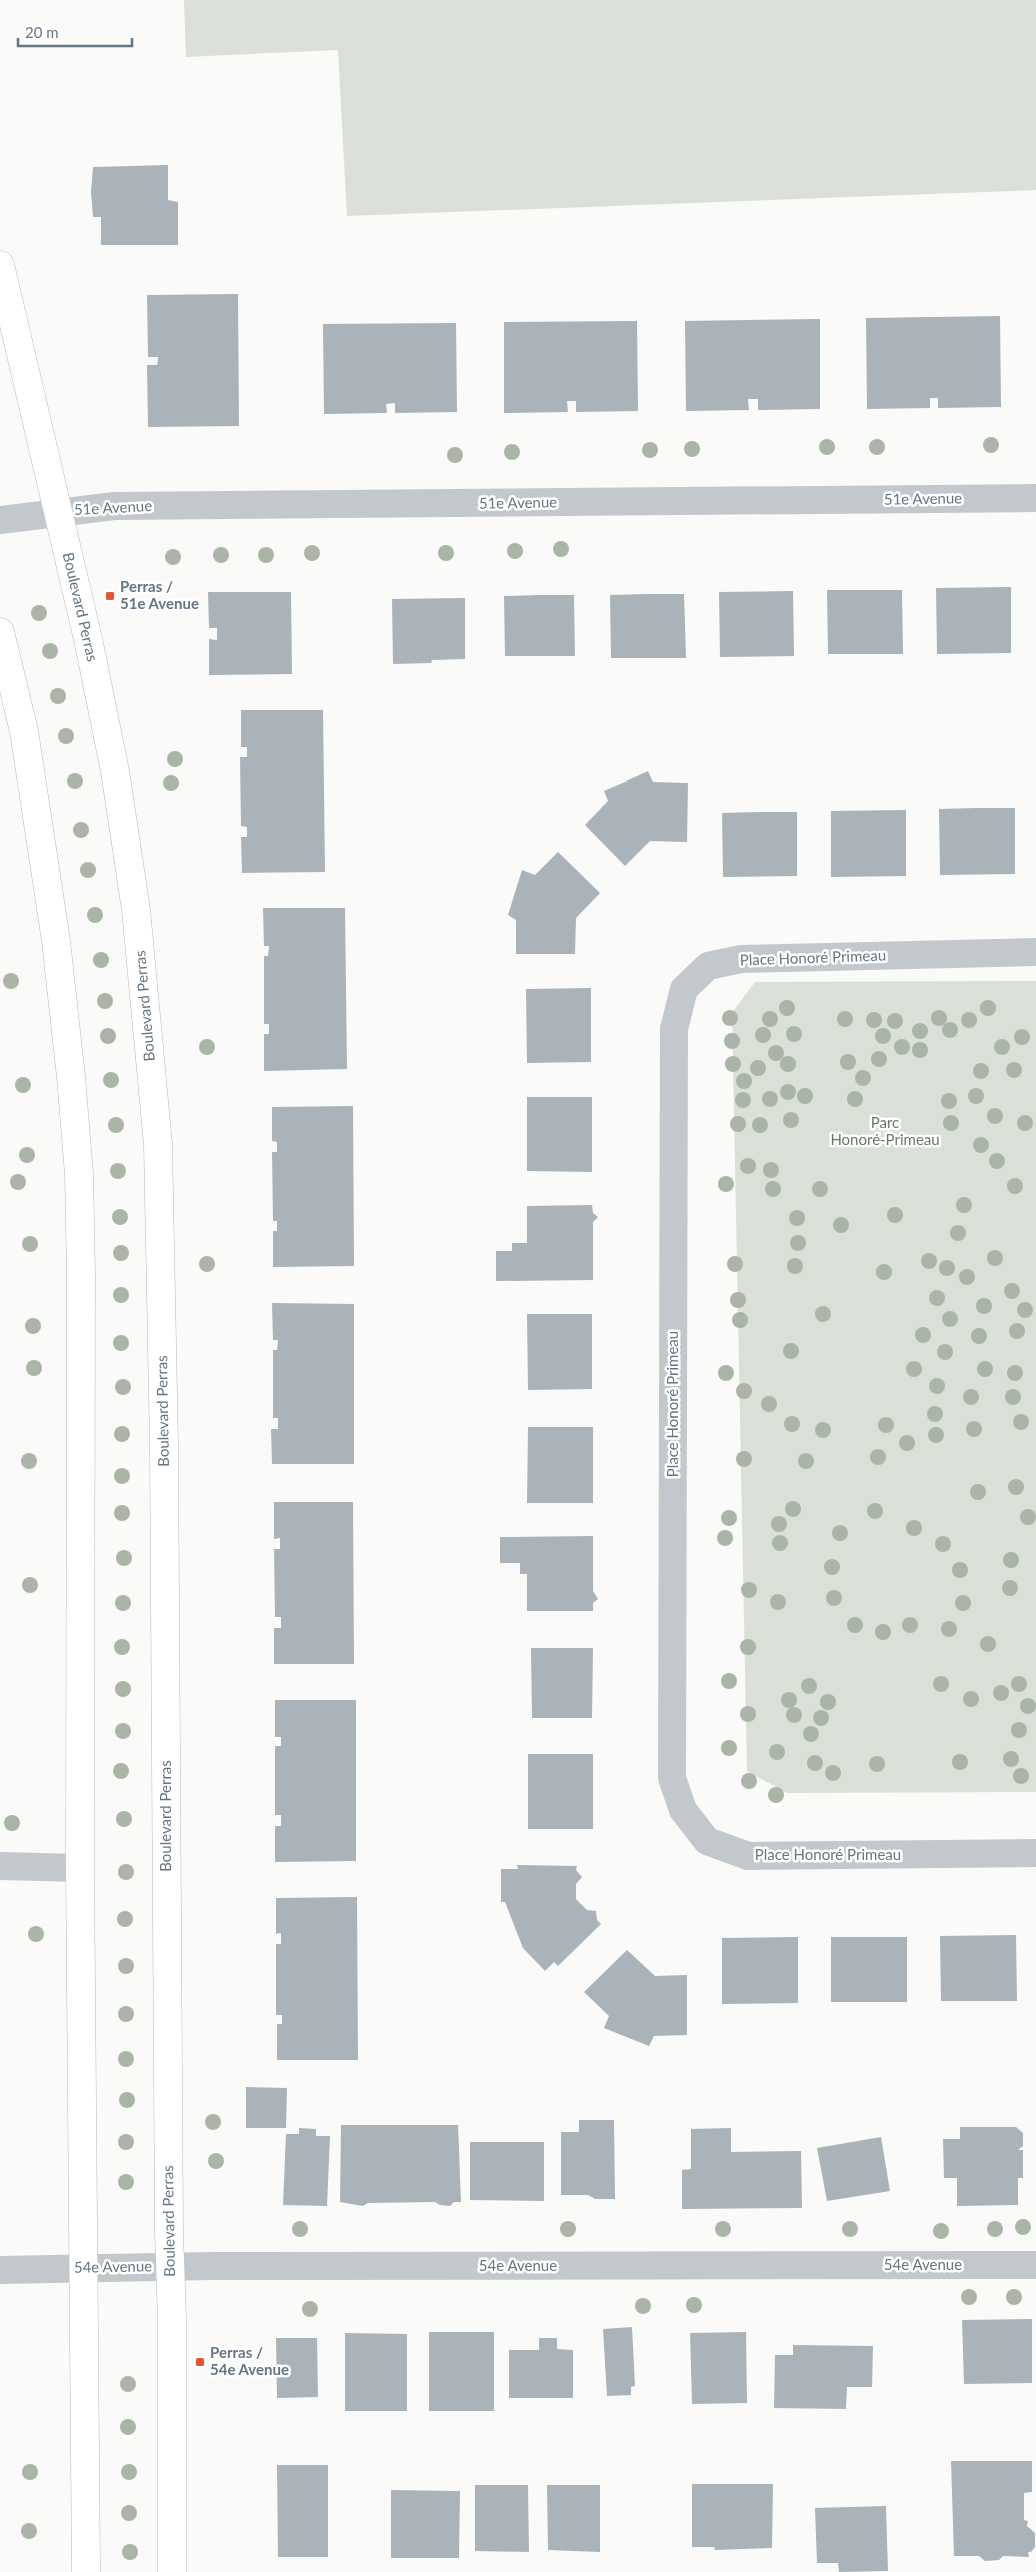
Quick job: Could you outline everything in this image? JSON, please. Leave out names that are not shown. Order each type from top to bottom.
[{"type":"main road","name":"Boulevard Perras","points":[[0,265],[88,639],[115,771],[136,910],[158,1144],[164,1426],[169,2267],[172,2319],[172,2572]]},
{"type":"main road","points":[[0,632],[24,731],[56,941],[71,1077],[79,1174],[81,1273],[80,1868],[86,2572]]},
{"type":"street","name":"51e Avenue","points":[[0,520],[114,506],[1036,498]]},
{"type":"street","name":"Place Honoré Primeau","points":[[1036,952],[741,959],[708,966],[684,989],[674,1029],[672,1778],[682,1810],[707,1841],[748,1856],[1036,1853]]},
{"type":"street","points":[[0,1866],[80,1868]]},
{"type":"street","name":"54e Avenue","points":[[0,2270],[84,2267],[1036,2264]]},
{"type":"green space","points":[[184,0],[1036,0],[1036,190],[347,216],[338,50],[186,57]]},
{"type":"green space","name":"Parc Honoré-Primeau","points":[[1036,981],[1036,1792],[787,1793],[747,1771],[732,1013],[755,982]]},
{"type":"building","points":[[168,165],[168,200],[178,202],[178,245],[101,245],[101,217],[93,217],[91,192],[93,167]]},
{"type":"building","points":[[238,294],[239,426],[148,427],[147,365],[157,365],[158,357],[148,357],[147,295]]},
{"type":"building","points":[[1000,316],[1001,407],[938,408],[938,398],[930,398],[930,408],[867,409],[866,318]]},
{"type":"building","points":[[820,319],[820,409],[758,410],[758,399],[748,399],[749,410],[686,411],[685,321]]},
{"type":"building","points":[[637,321],[638,411],[576,412],[576,401],[567,401],[568,412],[504,413],[504,322]]},
{"type":"building","points":[[456,323],[457,412],[395,413],[395,403],[386,404],[387,413],[324,414],[323,324]]},
{"type":"building","points":[[1011,587],[1011,653],[937,654],[936,588]]},
{"type":"building","points":[[827,590],[902,590],[903,654],[828,654]]},
{"type":"building","points":[[793,591],[794,656],[720,657],[719,592]]},
{"type":"building","points":[[208,592],[291,592],[292,674],[209,675],[209,639],[217,640],[217,628],[209,628]]},
{"type":"building","points":[[684,594],[686,658],[611,658],[610,595]]},
{"type":"building","points":[[574,595],[575,656],[505,656],[504,596]]},
{"type":"building","points":[[465,598],[465,659],[432,660],[431,663],[393,664],[392,599]]},
{"type":"building","points":[[241,710],[323,710],[325,872],[242,873],[241,837],[247,837],[247,827],[241,826],[240,757],[247,757],[247,747],[241,747]]},
{"type":"building","points":[[648,771],[653,782],[688,783],[687,842],[650,841],[625,866],[585,825],[608,801],[604,791],[625,782],[627,783],[626,781]]},
{"type":"building","points":[[1015,808],[1015,874],[940,875],[939,809]]},
{"type":"building","points":[[906,810],[906,876],[831,877],[831,811]]},
{"type":"building","points":[[797,812],[797,876],[723,877],[722,813]]},
{"type":"building","points":[[558,852],[600,893],[576,918],[575,954],[516,954],[516,920],[508,915],[522,870],[535,875]]},
{"type":"building","points":[[263,908],[345,908],[347,1069],[264,1071],[264,1034],[269,1034],[269,1024],[264,1024],[264,956],[268,956],[269,946],[264,946]]},
{"type":"building","points":[[591,988],[591,1062],[527,1063],[526,989]]},
{"type":"building","points":[[527,1097],[592,1097],[592,1172],[527,1171]]},
{"type":"building","points":[[353,1106],[354,1266],[273,1267],[273,1231],[277,1231],[277,1221],[273,1221],[272,1152],[277,1152],[277,1142],[272,1141],[272,1107]]},
{"type":"building","points":[[592,1205],[593,1213],[598,1217],[593,1222],[593,1280],[496,1281],[496,1251],[512,1251],[512,1243],[527,1243],[527,1206]]},
{"type":"building","points":[[272,1303],[354,1304],[354,1464],[272,1464],[271,1429],[278,1429],[278,1418],[273,1418],[273,1350],[277,1350],[278,1340],[273,1340]]},
{"type":"building","points":[[527,1314],[592,1314],[592,1389],[528,1390]]},
{"type":"building","points":[[528,1427],[593,1427],[593,1503],[527,1503]]},
{"type":"building","points":[[274,1502],[353,1502],[354,1664],[274,1664],[274,1628],[281,1628],[281,1617],[275,1617],[274,1549],[280,1549],[280,1538],[274,1539]]},
{"type":"building","points":[[593,1536],[593,1591],[598,1599],[593,1603],[593,1611],[527,1611],[527,1574],[520,1574],[520,1563],[500,1563],[500,1537]]},
{"type":"building","points":[[531,1648],[593,1648],[592,1718],[532,1718]]},
{"type":"building","points":[[275,1700],[356,1700],[356,1861],[275,1862],[275,1826],[281,1826],[281,1815],[275,1815],[275,1746],[281,1746],[281,1737],[275,1737]]},
{"type":"building","points":[[528,1754],[593,1754],[593,1829],[528,1829]]},
{"type":"building","points":[[517,1865],[577,1866],[576,1870],[582,1877],[576,1884],[576,1899],[587,1910],[596,1911],[597,1920],[601,1924],[558,1966],[554,1962],[545,1971],[523,1948],[505,1902],[501,1902],[501,1869],[518,1869]]},
{"type":"building","points":[[357,1897],[358,2060],[277,2060],[277,2024],[282,2024],[282,2015],[276,2015],[276,1944],[281,1944],[281,1933],[276,1934],[276,1898]]},
{"type":"building","points":[[1016,1935],[1017,2001],[941,2001],[940,1936]]},
{"type":"building","points":[[798,1937],[798,2003],[722,2004],[722,1938]]},
{"type":"building","points":[[831,1937],[907,1937],[907,2002],[831,2002]]},
{"type":"building","points":[[627,1950],[655,1976],[687,1975],[687,2035],[654,2036],[649,2046],[604,2028],[609,2016],[584,1992]]},
{"type":"building","points":[[246,2087],[287,2088],[286,2128],[246,2128]]},
{"type":"building","points":[[579,2120],[614,2120],[615,2199],[595,2199],[588,2195],[561,2195],[561,2132],[579,2132]]},
{"type":"building","points":[[341,2125],[458,2125],[461,2202],[454,2202],[450,2206],[440,2205],[435,2202],[368,2203],[363,2206],[340,2202]]},
{"type":"building","points":[[960,2127],[1016,2127],[1023,2133],[1023,2146],[1018,2150],[1023,2150],[1023,2178],[1018,2178],[1018,2205],[957,2206],[957,2178],[944,2178],[943,2139],[960,2139]]},
{"type":"building","points":[[299,2128],[316,2129],[316,2136],[330,2136],[327,2206],[283,2205],[286,2134],[299,2134]]},
{"type":"building","points":[[731,2128],[731,2152],[801,2151],[802,2208],[682,2209],[682,2170],[691,2169],[691,2129]]},
{"type":"building","points":[[881,2137],[890,2191],[827,2201],[817,2148]]},
{"type":"building","points":[[470,2142],[544,2142],[544,2201],[470,2200]]},
{"type":"building","points":[[1032,2319],[1032,2383],[964,2384],[962,2320]]},
{"type":"building","points":[[632,2327],[635,2386],[631,2387],[631,2395],[607,2396],[603,2329]]},
{"type":"building","points":[[429,2332],[494,2332],[494,2411],[429,2411]]},
{"type":"building","points":[[746,2332],[747,2403],[692,2404],[690,2333]]},
{"type":"building","points":[[345,2333],[407,2334],[407,2411],[345,2411]]},
{"type":"building","points":[[276,2338],[317,2338],[318,2397],[277,2398]]},
{"type":"building","points":[[539,2338],[557,2338],[557,2349],[573,2350],[573,2398],[509,2398],[509,2350],[539,2350]]},
{"type":"building","points":[[793,2345],[873,2346],[872,2387],[847,2387],[846,2409],[774,2408],[775,2355],[793,2355]]},
{"type":"building","points":[[951,2461],[1032,2461],[1032,2492],[1024,2493],[1024,2520],[1028,2521],[1027,2526],[1035,2533],[1035,2547],[1031,2552],[1028,2552],[1029,2557],[1003,2556],[999,2560],[985,2561],[979,2556],[954,2556]]},
{"type":"building","points":[[277,2465],[328,2465],[328,2557],[278,2557]]},
{"type":"building","points":[[692,2484],[773,2484],[772,2548],[715,2550],[714,2547],[692,2547]]},
{"type":"building","points":[[475,2485],[528,2485],[529,2552],[475,2551]]},
{"type":"building","points":[[547,2485],[600,2485],[600,2552],[548,2550]]},
{"type":"building","points":[[391,2490],[460,2491],[459,2558],[391,2558]]},
{"type":"building","points":[[886,2506],[888,2571],[839,2572],[838,2563],[817,2563],[815,2508]]},
{"type":"place","name":"Perras / 51e Avenue","points":[[110,596]]},
{"type":"place","name":"Perras / 54e Avenue","points":[[200,2362]]}]
